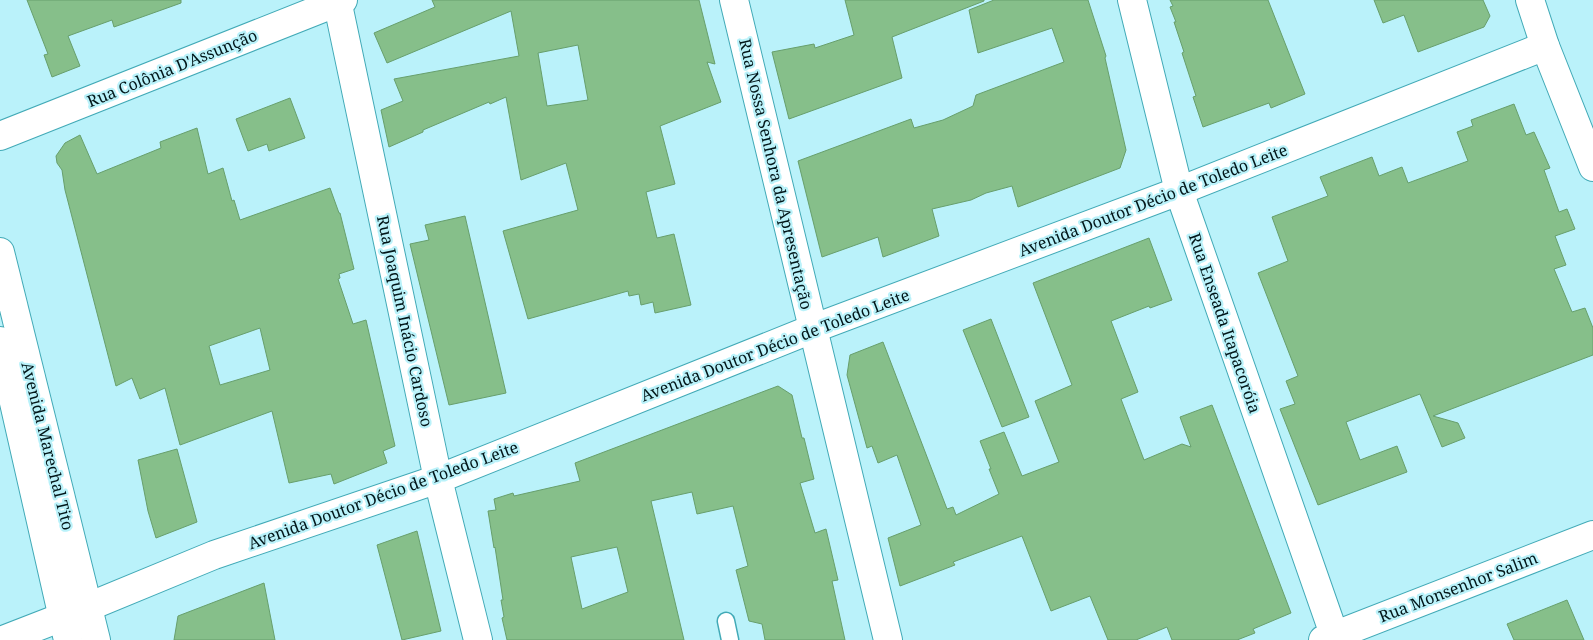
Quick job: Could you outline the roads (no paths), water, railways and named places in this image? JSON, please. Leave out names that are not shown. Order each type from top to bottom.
[{"type":"street","name":"Rua Nossa Senhora da Apresentação","points":[[734,0],[888,640]]},
{"type":"street","name":"Rua Enseada Itapacoróia","points":[[1132,0],[1180,191],[1331,639]]},
{"type":"street","points":[[1530,0],[1545,46],[1584,117],[1593,167]]},
{"type":"street","name":"Rua Colônia D'Assunção","points":[[0,136],[339,1]]},
{"type":"street","name":"Rua Joaquim Inácio Cardoso","points":[[339,1],[438,479],[478,640]]},
{"type":"street","name":"Avenida Doutor Décio de Toledo Leite","points":[[3,640],[66,628],[88,607],[214,555],[438,479],[812,329],[1180,191],[1545,46]]},
{"type":"street","name":"Avenida Marechal Tito","points":[[0,252],[96,640]]},
{"type":"street","name":"Avenida Marechal Tito","points":[[0,342],[66,628]]},
{"type":"street","name":"Rua Monsenhor Salim","points":[[1331,639],[1593,535]]},
{"type":"lane","points":[[726,621],[730,640]]}]
